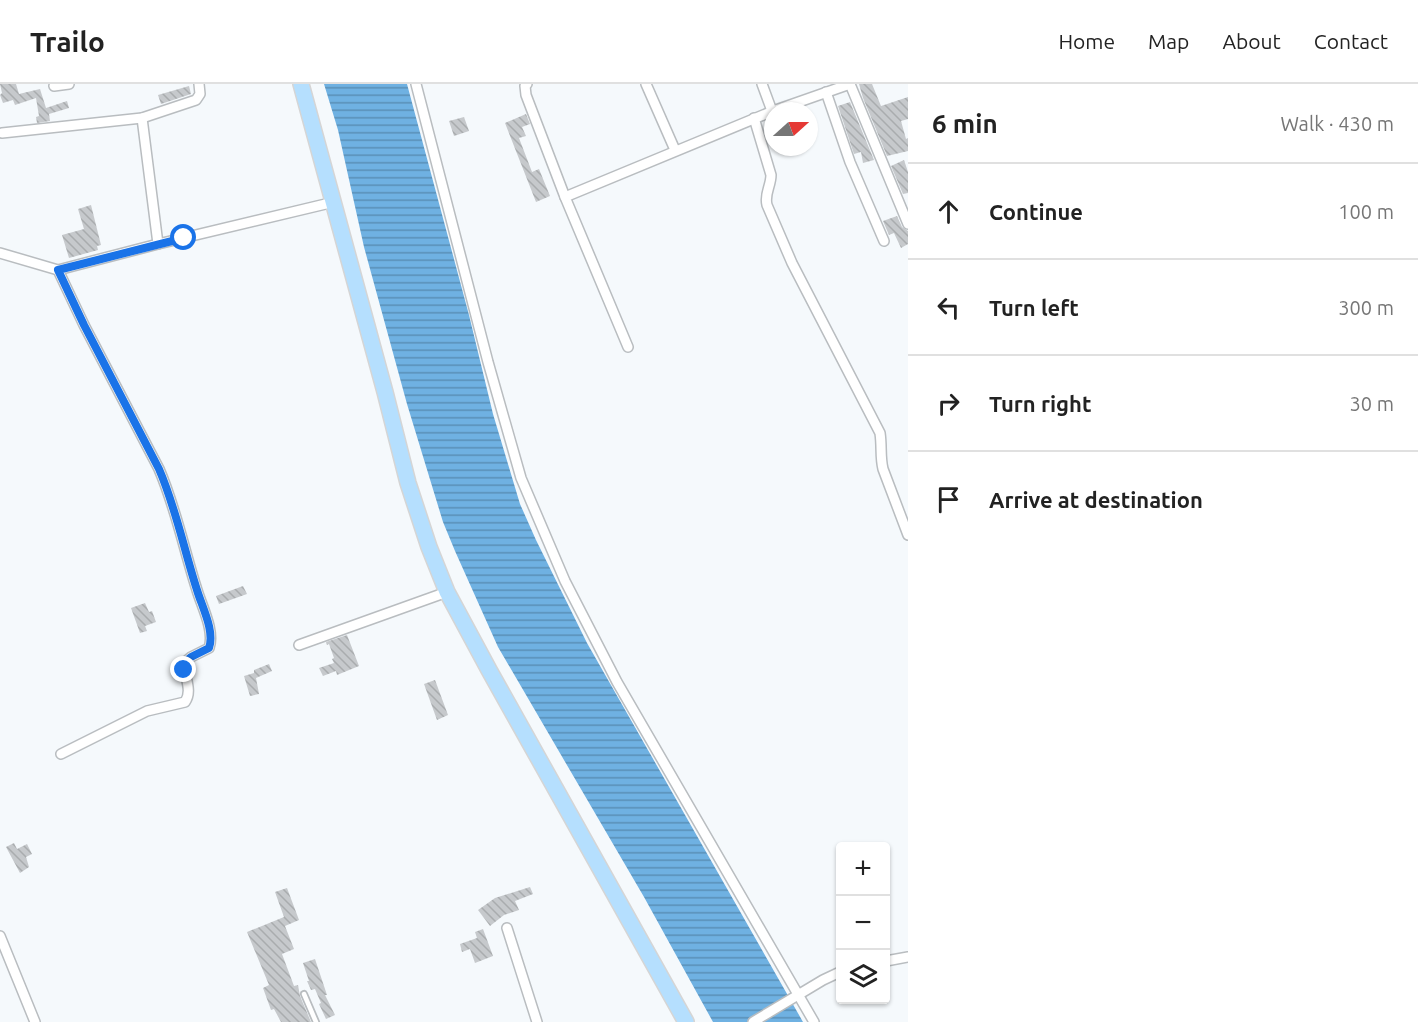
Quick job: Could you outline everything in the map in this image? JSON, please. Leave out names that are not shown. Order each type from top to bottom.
[{"type":"main road","points":[[301,84],[408,483],[429,547],[447,591],[686,1022]]},
{"type":"street","points":[[54,86],[69,84]]},
{"type":"street","points":[[2,133],[142,118],[196,100],[200,94],[199,84]]},
{"type":"street","points":[[416,84],[488,362],[521,478],[565,581],[617,682],[814,1022]]},
{"type":"street","points":[[527,84],[525,86],[526,96],[627,347]]},
{"type":"street","points":[[645,84],[675,150]]},
{"type":"street","points":[[762,84],[769,102]]},
{"type":"street","points":[[798,102],[850,84],[908,224]]},
{"type":"street","points":[[826,92],[850,162],[884,241]]},
{"type":"street","points":[[565,197],[764,114]]},
{"type":"street","points":[[142,118],[158,243]]},
{"type":"street","points":[[754,118],[771,175],[765,199],[767,206],[792,263],[880,433],[882,446],[880,458],[883,469],[908,535]]},
{"type":"street","points":[[0,253],[58,270],[158,243],[334,202]]},
{"type":"street","points":[[58,270],[170,493],[204,609],[211,643],[209,648],[184,663],[189,691],[185,702],[137,715],[61,753]]},
{"type":"street","points":[[299,645],[447,591]]},
{"type":"street","points":[[507,928],[537,1022]]},
{"type":"street","points":[[0,936],[35,1022]]},
{"type":"street","points":[[890,961],[908,957]]},
{"type":"street","points":[[753,1022],[836,974]]},
{"type":"lane","points":[[304,994],[316,1022]]},
{"type":"water","points":[[324,84],[407,84],[493,414],[520,504],[587,643],[803,1022],[713,1022],[644,897],[498,647],[443,522],[407,404],[364,247],[338,130]]},
{"type":"building","points":[[0,84],[16,84],[19,94],[40,89],[46,108],[67,101],[69,108],[49,114],[50,121],[37,123],[36,117],[39,116],[36,98],[15,105],[13,100],[3,103]]},
{"type":"building","points":[[859,84],[872,84],[881,106],[908,97],[908,119],[901,121],[906,139],[908,138],[908,151],[887,156]]},
{"type":"building","points":[[189,86],[191,94],[161,104],[158,95]]},
{"type":"building","points":[[850,102],[874,160],[863,163],[861,152],[854,154],[838,106]]},
{"type":"building","points":[[526,114],[530,124],[522,127],[526,136],[519,138],[532,172],[539,169],[550,196],[536,202],[505,123]]},
{"type":"building","points":[[464,117],[469,131],[454,136],[449,121]]},
{"type":"building","points":[[904,160],[908,172],[908,193],[903,194],[891,166]]},
{"type":"building","points":[[91,205],[101,245],[97,246],[98,250],[69,258],[62,235],[84,229],[78,209]]},
{"type":"building","points":[[897,216],[902,227],[908,231],[908,244],[901,248],[894,233],[889,235],[883,221]]},
{"type":"building","points":[[243,586],[247,594],[219,604],[216,596]]},
{"type":"building","points":[[145,603],[149,612],[152,611],[156,622],[145,626],[147,631],[140,633],[131,608]]},
{"type":"building","points":[[347,635],[359,666],[337,675],[336,671],[323,676],[319,668],[334,663],[329,644],[327,645],[326,642]]},
{"type":"building","points":[[269,664],[272,671],[256,678],[259,694],[250,696],[244,676]]},
{"type":"building","points":[[435,680],[448,715],[437,720],[424,684]]},
{"type":"building","points":[[14,843],[17,849],[27,844],[32,854],[26,857],[29,867],[20,873],[6,847]]},
{"type":"building","points":[[530,887],[533,894],[515,901],[519,910],[504,915],[490,926],[478,910],[495,898]]},
{"type":"building","points":[[287,888],[299,920],[285,926],[294,949],[282,954],[294,986],[298,985],[311,1022],[281,1022],[274,1009],[271,1010],[263,988],[269,985],[247,932],[284,917],[275,892]]},
{"type":"building","points":[[483,929],[493,956],[475,963],[470,949],[462,952],[460,944],[477,938],[475,932]]},
{"type":"building","points":[[315,959],[327,995],[325,995],[335,1015],[326,1019],[315,989],[311,990],[307,981],[309,981],[303,963]]},
{"type":"route","points":[[184,238],[58,270],[170,493],[204,609],[211,643],[209,648],[184,663],[184,670]]}]
